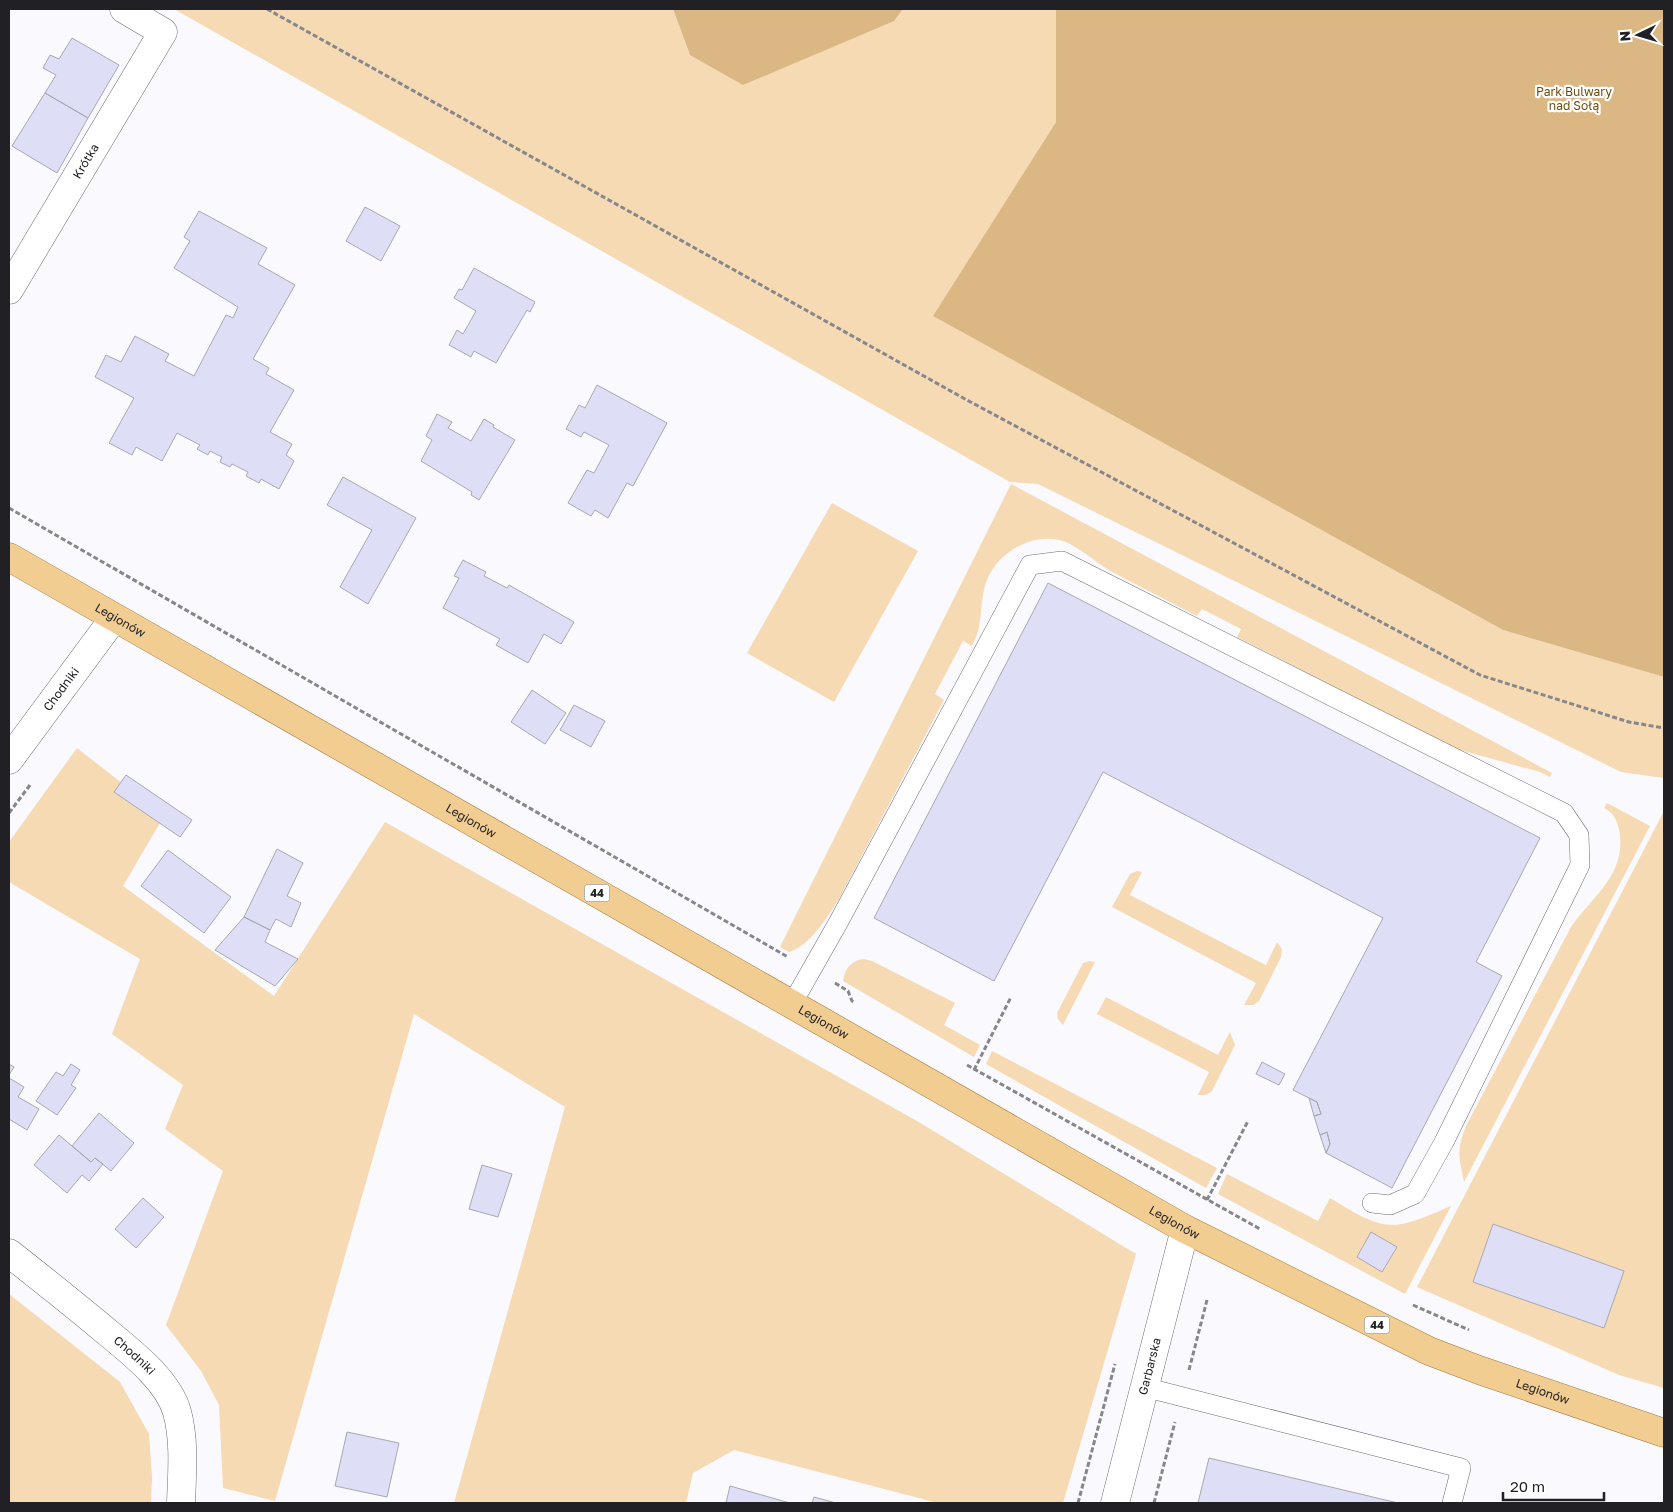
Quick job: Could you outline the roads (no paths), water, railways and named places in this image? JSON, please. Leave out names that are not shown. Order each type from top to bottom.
[{"type":"main road","name":"Legionów","points":[[9,557],[1185,1229],[1429,1351],[1664,1433]]},
{"type":"street","name":"Krótka","points":[[9,290],[163,32],[124,9]]},
{"type":"street","name":"Chodniki","points":[[9,760],[114,618]]},
{"type":"street","name":"Garbarska","points":[[1115,1503],[1185,1229]]},
{"type":"street","name":"Chodniki","points":[[9,1253],[84,1312],[145,1364],[165,1390],[176,1411],[182,1444],[181,1503]]},
{"type":"lane","points":[[792,1004],[843,914],[1030,565],[1062,561],[1564,813],[1579,834],[1580,865],[1444,1142],[1415,1194],[1390,1205],[1372,1203]]},
{"type":"lane","points":[[1144,1386],[1461,1468],[1452,1503]]},
{"type":"park label","name":"Park Bulwary nad Sołą","points":[[1574,99]]}]
